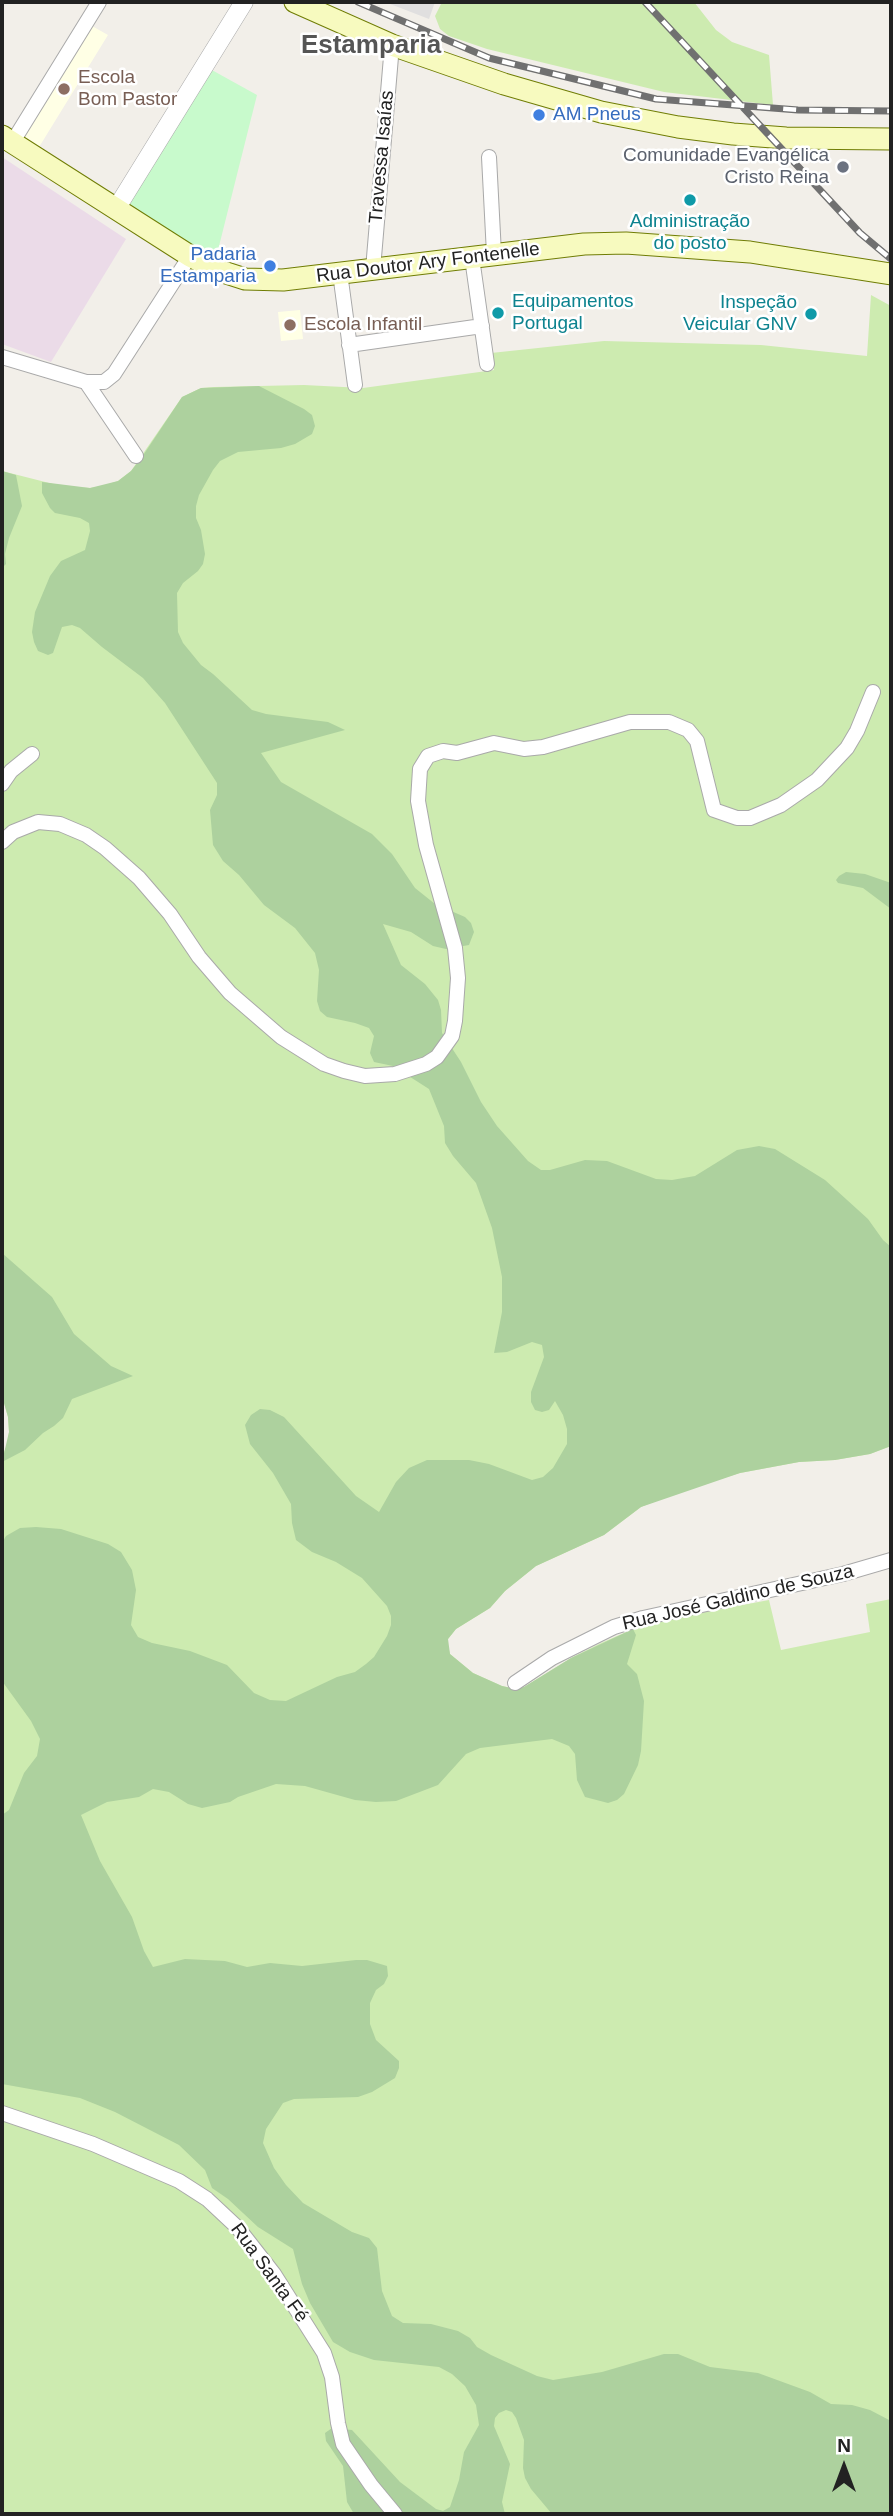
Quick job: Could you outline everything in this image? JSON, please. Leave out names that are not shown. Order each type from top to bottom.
[{"type":"main road","points":[[295,2],[392,45],[504,84],[636,120],[703,131],[786,138],[891,139]]},
{"type":"main road","name":"Rua Doutor Ary Fontenelle","points":[[7,140],[190,256],[225,274],[258,280],[584,244],[626,243],[750,252],[891,274]]},
{"type":"street","points":[[7,140],[99,2]]},
{"type":"street","points":[[116,209],[244,2]]},
{"type":"street","name":"Travessa Isaías","points":[[373,269],[392,45]]},
{"type":"street","points":[[489,157],[494,254]]},
{"type":"street","points":[[2,357],[86,382],[104,382],[114,374],[190,256]]},
{"type":"street","points":[[472,258],[487,364]]},
{"type":"street","points":[[858,268],[891,287]]},
{"type":"street","points":[[340,273],[355,385]]},
{"type":"street","points":[[349,345],[482,326]]},
{"type":"street","points":[[86,382],[136,456]]},
{"type":"street","points":[[2,842],[13,832],[38,822],[60,824],[86,835],[139,878],[170,914],[222,985],[242,1006],[281,1037],[324,1064],[344,1071],[365,1076],[395,1074],[426,1064],[437,1056],[452,1036],[456,1021],[456,948],[426,845],[418,801],[420,769],[428,756],[443,751],[457,753],[494,743],[524,749],[542,747],[630,722],[669,722],[688,730],[697,741],[714,810],[737,818],[750,818],[798,795],[833,763],[857,731],[873,692]]},
{"type":"street","points":[[2,784],[11,771],[32,754]]},
{"type":"street","name":"Rua José Galdino de Souza","points":[[515,1683],[552,1658],[614,1627],[891,1560]]},
{"type":"street","name":"Rua Santa Fé","points":[[2,2113],[93,2144],[179,2181],[223,2212],[253,2245],[274,2274],[324,2353],[332,2377],[343,2444],[371,2485],[396,2514]]},
{"type":"shaded area","points":[[385,2],[435,2],[429,19]]},
{"type":"shaded area","name":"Escola Bom Pastor","points":[[92,26],[108,35],[36,152],[21,143]]},
{"type":"shaded area","points":[[2,157],[126,239],[51,362],[2,344]]},
{"type":"shaded area","name":"Escola Infantil","points":[[300,310],[303,339],[281,341],[278,312]]},
{"type":"green space","points":[[442,2],[694,2],[716,30],[732,42],[769,55],[773,105],[664,92],[487,49],[449,36],[440,29],[435,16]]},
{"type":"green space","points":[[210,69],[257,95],[215,262],[124,205]]},
{"type":"green space","points":[[871,295],[891,306],[891,1446],[870,1454],[799,1462],[740,1473],[678,1492],[641,1507],[604,1535],[536,1566],[505,1591],[490,1608],[456,1629],[448,1639],[448,1646],[450,1654],[473,1673],[516,1689],[601,1643],[663,1620],[769,1600],[781,1650],[870,1632],[866,1604],[891,1599],[891,2514],[2,2514],[2,1456],[9,1432],[2,1396],[2,471],[61,486],[90,488],[118,481],[131,471],[182,397],[201,388],[304,385],[363,388],[494,370],[491,353],[604,341],[761,345],[867,356]]},
{"type":"green space","points":[[259,386],[304,409],[312,415],[315,426],[312,434],[295,444],[238,452],[220,461],[213,470],[196,506],[196,518],[205,554],[203,564],[183,583],[177,593],[178,632],[183,643],[201,665],[252,710],[328,722],[345,730],[261,753],[281,782],[372,834],[392,854],[415,888],[435,904],[465,917],[471,923],[474,932],[469,945],[446,949],[433,946],[411,932],[383,924],[401,965],[425,984],[438,1000],[442,1033],[461,1062],[481,1102],[497,1126],[528,1161],[541,1170],[550,1170],[585,1160],[607,1161],[656,1179],[672,1180],[695,1176],[737,1150],[759,1146],[775,1149],[825,1180],[868,1219],[891,1247],[891,1446],[870,1454],[799,1462],[740,1473],[641,1507],[604,1535],[536,1566],[505,1591],[490,1608],[456,1629],[448,1639],[450,1654],[473,1673],[516,1689],[524,1687],[571,1658],[633,1629],[636,1635],[627,1664],[637,1674],[644,1701],[641,1751],[638,1765],[624,1794],[617,1800],[608,1803],[585,1797],[577,1780],[575,1754],[569,1746],[552,1739],[480,1748],[466,1754],[438,1785],[396,1801],[355,1800],[305,1786],[276,1784],[230,1802],[202,1808],[188,1804],[169,1792],[153,1789],[139,1797],[107,1802],[81,1815],[100,1861],[132,1917],[144,1951],[153,1967],[185,1959],[225,1961],[247,1967],[270,1963],[302,1966],[356,1960],[387,1966],[388,1976],[384,1984],[376,1990],[370,2003],[370,2024],[376,2040],[399,2061],[395,2078],[358,2097],[294,2099],[283,2103],[266,2129],[263,2143],[274,2168],[303,2203],[352,2232],[369,2238],[377,2248],[382,2291],[392,2316],[403,2323],[431,2324],[458,2331],[491,2355],[537,2376],[553,2380],[602,2372],[664,2354],[678,2354],[710,2367],[758,2373],[810,2392],[831,2404],[852,2405],[870,2410],[891,2421],[891,2514],[552,2514],[525,2478],[524,2440],[516,2418],[512,2412],[506,2410],[495,2418],[494,2426],[510,2464],[502,2502],[505,2514],[354,2514],[347,2502],[343,2466],[326,2441],[325,2433],[332,2428],[352,2430],[400,2482],[436,2509],[443,2511],[450,2507],[464,2452],[479,2425],[476,2405],[465,2386],[439,2367],[374,2360],[350,2352],[333,2342],[310,2303],[293,2249],[258,2227],[212,2188],[205,2170],[179,2145],[115,2112],[80,2098],[2,2084],[2,1815],[9,1810],[24,1773],[37,1756],[40,1739],[31,1721],[2,1681],[2,1543],[6,1536],[20,1528],[36,1527],[61,1529],[108,1544],[121,1552],[132,1570],[136,1590],[131,1625],[138,1637],[152,1643],[190,1651],[227,1665],[254,1693],[270,1700],[286,1701],[337,1677],[355,1672],[366,1664],[374,1657],[387,1636],[391,1616],[387,1606],[362,1578],[336,1562],[312,1552],[296,1540],[291,1504],[273,1473],[250,1444],[245,1425],[251,1415],[260,1409],[270,1410],[284,1417],[356,1496],[379,1512],[396,1482],[409,1468],[427,1460],[469,1460],[489,1464],[532,1480],[543,1477],[553,1468],[567,1444],[567,1429],[555,1401],[549,1410],[542,1412],[535,1410],[531,1402],[531,1392],[544,1357],[542,1345],[532,1342],[507,1352],[494,1353],[502,1312],[502,1277],[492,1228],[476,1183],[445,1143],[444,1126],[429,1089],[393,1066],[374,1062],[370,1053],[374,1036],[369,1028],[327,1017],[320,1011],[317,1001],[319,970],[315,953],[295,928],[264,905],[239,875],[223,861],[213,845],[210,810],[217,795],[217,783],[165,703],[143,678],[80,628],[72,625],[62,627],[53,653],[48,655],[38,651],[34,642],[32,632],[35,612],[50,576],[61,561],[85,550],[90,531],[89,523],[80,518],[55,513],[50,508],[42,493],[42,482],[90,488],[118,481],[131,471],[142,457],[182,397],[201,388]]},
{"type":"green space","points":[[2,471],[16,475],[22,506],[9,538],[5,554],[6,564],[2,568]]},
{"type":"green space","points":[[846,872],[865,874],[891,883],[891,909],[863,888],[838,883],[836,880]]},
{"type":"green space","points":[[2,1253],[52,1297],[74,1334],[111,1366],[133,1376],[72,1399],[63,1418],[25,1450],[2,1462],[9,1432],[2,1396]]},
{"type":"railway","points":[[358,2],[489,58],[656,99],[798,110],[891,111]]},
{"type":"railway","points":[[645,2],[860,233],[891,259]]},
{"type":"place","name":"Escola Bom Pastor","points":[[64,89]]},
{"type":"place","name":"AM Pneus","points":[[539,115]]},
{"type":"place","name":"Comunidade Evangélica Cristo Reina","points":[[843,167]]},
{"type":"place","name":"Administração do posto","points":[[690,200]]},
{"type":"place","name":"Padaria Estamparia","points":[[270,266]]},
{"type":"place","name":"Equipamentos Portugal","points":[[498,313]]},
{"type":"place","name":"Inspeção Veicular GNV","points":[[811,314]]},
{"type":"place","name":"Escola Infantil","points":[[290,325]]},
{"type":"district","name":"Estamparia","points":[[371,46]]}]
